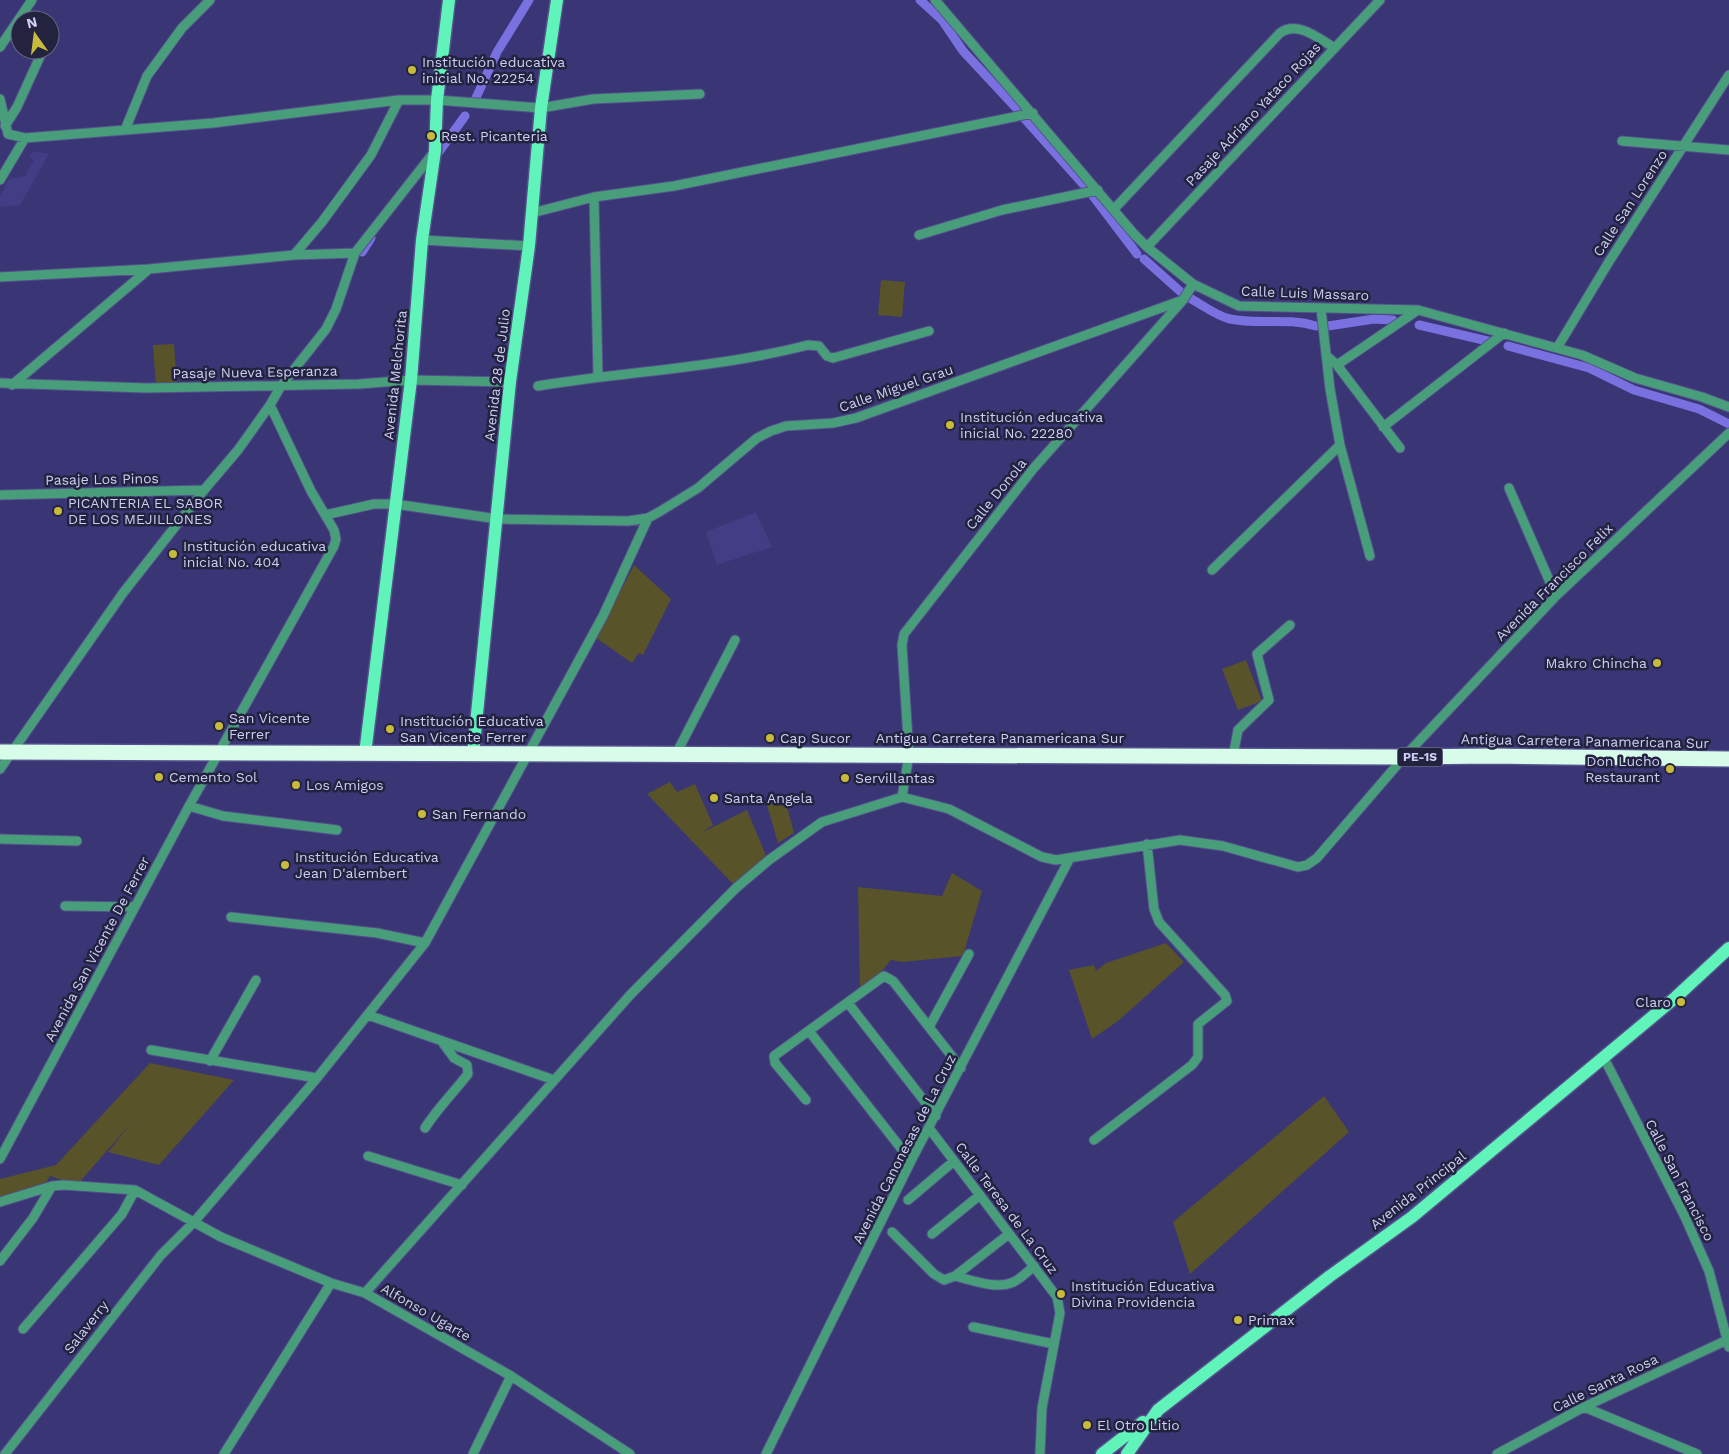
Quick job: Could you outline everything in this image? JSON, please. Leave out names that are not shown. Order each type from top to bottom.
[{"type":"highway","name":"Antigua Carretera Panamericana Sur","points":[[7,752],[1491,756],[1729,759]]},
{"type":"main road","name":"Avenida Melchorita","points":[[365,754],[410,380],[422,240],[435,151],[448,0]]},
{"type":"main road","name":"Avenida 28 de Julio","points":[[473,754],[498,519],[510,382],[529,246],[541,108],[557,0]]},
{"type":"main road","name":"Avenida Principal","points":[[1127,1454],[1158,1410],[1330,1276],[1412,1217],[1604,1058],[1729,948]]},
{"type":"main road","points":[[1102,1454],[1158,1410]]},
{"type":"street","points":[[0,47],[32,0]]},
{"type":"street","points":[[126,130],[147,76],[182,28],[210,0]]},
{"type":"street","name":"Calle Luis Massaro","points":[[935,0],[1146,247],[1193,284],[1240,306],[1418,310],[1557,348],[1582,356],[1634,378],[1702,397],[1729,408]]},
{"type":"street","name":"Pasaje Adriano Yataco Rojas","points":[[1146,247],[1380,0]]},
{"type":"street","points":[[1114,209],[1280,33],[1292,27],[1299,28],[1335,48]]},
{"type":"street","points":[[4,128],[17,108],[39,60]]},
{"type":"street","name":"Calle San Lorenzo","points":[[1557,348],[1610,260],[1729,75]]},
{"type":"street","points":[[0,99],[4,128],[8,134],[25,138],[213,123],[399,100],[438,100],[541,108],[594,99],[700,94]]},
{"type":"street","points":[[294,255],[322,222],[371,155],[399,100]]},
{"type":"street","points":[[532,213],[594,198],[674,186],[1033,113]]},
{"type":"street","points":[[0,180],[25,138]]},
{"type":"street","points":[[1622,141],[1729,150]]},
{"type":"street","points":[[0,769],[7,752],[123,593],[238,450],[281,386],[326,329],[336,309],[355,253],[435,151]]},
{"type":"street","points":[[919,235],[1002,210],[1098,190]]},
{"type":"street","points":[[594,198],[598,376]]},
{"type":"street","points":[[422,240],[529,246]]},
{"type":"street","points":[[0,277],[149,269],[294,255],[355,253]]},
{"type":"street","points":[[12,385],[149,269]]},
{"type":"street","name":"Calle Donola","points":[[902,797],[909,755],[902,645],[904,634],[1033,469],[1183,300],[1193,284]]},
{"type":"street","name":"Calle Miguel Grau","points":[[324,515],[374,504],[395,504],[498,519],[628,521],[648,518],[698,488],[757,438],[771,431],[786,426],[833,424],[856,418],[1183,300]]},
{"type":"street","points":[[1322,309],[1326,355],[1340,444],[1370,556]]},
{"type":"street","points":[[1336,365],[1418,310]]},
{"type":"street","points":[[538,386],[598,376],[736,361],[808,345],[819,346],[827,356],[833,358],[929,331]]},
{"type":"street","points":[[1383,427],[1504,333]]},
{"type":"street","points":[[1326,355],[1336,365],[1400,448]]},
{"type":"street","name":"Pasaje Nueva Esperanza","points":[[0,383],[12,385],[146,388],[281,386],[410,380],[510,382]]},
{"type":"street","points":[[270,405],[324,515]]},
{"type":"street","name":"Avenida Francisco Felix","points":[[1147,844],[1180,840],[1223,846],[1298,867],[1307,865],[1317,858],[1404,757],[1556,596],[1729,432]]},
{"type":"street","points":[[1212,570],[1340,444]]},
{"type":"street","points":[[1509,488],[1556,596]]},
{"type":"street","name":"Pasaje Los Pinos","points":[[0,495],[204,490]]},
{"type":"street","name":"Avenida San Vicente De Ferrer","points":[[0,1159],[189,806],[334,546],[336,539],[334,530],[324,515]]},
{"type":"street","name":"Salaverry","points":[[5,1454],[161,1255],[194,1222],[317,1078],[425,942],[603,616],[648,518]]},
{"type":"street","points":[[1233,756],[1238,730],[1269,700],[1257,654],[1290,625]]},
{"type":"street","points":[[676,754],[734,640]]},
{"type":"street","points":[[365,1293],[631,994],[736,888],[769,860],[822,822],[902,797],[949,809],[1042,857],[1056,860],[1147,844],[1154,909],[1159,922],[1225,995],[1227,1001],[1198,1024],[1198,1052],[1192,1065],[1094,1140]]},
{"type":"street","points":[[189,806],[223,816],[337,830]]},
{"type":"street","points":[[0,839],[78,841]]},
{"type":"street","name":"Avenida Canonesas de La Cruz","points":[[766,1454],[911,1161],[1070,858]]},
{"type":"street","points":[[65,906],[135,906]]},
{"type":"street","points":[[231,917],[377,933],[425,942]]},
{"type":"street","points":[[929,1027],[969,954]]},
{"type":"street","points":[[806,1100],[773,1058],[881,977],[888,977],[960,1068]]},
{"type":"street","points":[[210,1061],[256,980]]},
{"type":"street","points":[[848,1002],[936,1116]]},
{"type":"street","points":[[368,1014],[443,1043],[554,1080]]},
{"type":"street","points":[[809,1031],[911,1161]]},
{"type":"street","points":[[425,1128],[436,1111],[468,1074],[467,1065],[454,1058],[443,1043]]},
{"type":"street","points":[[151,1050],[317,1078]]},
{"type":"street","name":"Calle San Francisco","points":[[1604,1058],[1693,1235],[1709,1271],[1728,1344]]},
{"type":"street","name":"Calle Teresa de La Cruz","points":[[929,1128],[1057,1297],[1060,1306],[1042,1408],[1040,1454]]},
{"type":"street","points":[[368,1156],[462,1185]]},
{"type":"street","points":[[908,1200],[954,1161]]},
{"type":"street","points":[[0,1261],[33,1218],[52,1186]]},
{"type":"street","points":[[0,1202],[52,1186],[115,1187],[135,1190],[122,1214],[23,1329]]},
{"type":"street","name":"Alfonso Ugarte","points":[[135,1190],[221,1237],[331,1283],[365,1293],[511,1376],[630,1454]]},
{"type":"street","points":[[932,1234],[980,1195]]},
{"type":"street","points":[[892,1232],[944,1280],[956,1276],[1009,1234]]},
{"type":"street","points":[[956,1276],[977,1282],[1007,1284],[1013,1282],[1034,1266]]},
{"type":"street","points":[[224,1454],[331,1283]]},
{"type":"street","points":[[973,1327],[1054,1344]]},
{"type":"street","name":"Calle Santa Rosa","points":[[1497,1454],[1584,1407],[1728,1344]]},
{"type":"street","points":[[473,1454],[511,1376]]},
{"type":"street","points":[[1584,1407],[1697,1454]]},
{"type":"shaded area","points":[[33,151],[49,154],[20,205],[0,207],[0,196],[9,179],[25,176],[34,160],[30,157]]},
{"type":"shaded area","points":[[881,280],[905,282],[902,317],[878,315]]},
{"type":"shaded area","points":[[174,344],[177,386],[156,388],[153,345]]},
{"type":"shaded area","points":[[756,512],[772,547],[717,565],[706,532]]},
{"type":"shaded area","points":[[634,565],[671,599],[643,655],[639,653],[632,663],[596,638]]},
{"type":"shaded area","points":[[1246,660],[1262,701],[1238,710],[1222,669]]},
{"type":"shaded area","points":[[670,782],[677,792],[695,784],[713,825],[701,833],[747,810],[767,858],[733,884],[647,794]]},
{"type":"shaded area","points":[[785,799],[794,833],[778,843],[766,802]]},
{"type":"shaded area","points":[[952,873],[982,891],[963,956],[902,962],[891,960],[860,997],[858,887],[942,896]]},
{"type":"shaded area","points":[[1166,943],[1184,962],[1118,1021],[1092,1039],[1069,970],[1094,965],[1096,971],[1106,963]]},
{"type":"shaded area","points":[[150,1063],[234,1080],[159,1165],[108,1152],[132,1122],[77,1185],[50,1176],[41,1191],[0,1203],[0,1179],[56,1165]]},
{"type":"shaded area","points":[[1324,1096],[1349,1132],[1190,1274],[1173,1222]]},
{"type":"waterway","points":[[475,100],[497,52],[529,0]]},
{"type":"waterway","points":[[920,0],[942,20],[963,51],[1017,109]]},
{"type":"waterway","points":[[438,153],[465,116]]},
{"type":"waterway","points":[[1024,118],[1083,184]]},
{"type":"waterway","points":[[1093,196],[1137,254]]},
{"type":"waterway","points":[[362,252],[371,238]]},
{"type":"waterway","points":[[1144,259],[1182,293]]},
{"type":"waterway","points":[[1188,297],[1214,313],[1230,319],[1241,321],[1284,321],[1316,326]]},
{"type":"waterway","points":[[1328,326],[1374,319],[1393,320]]},
{"type":"waterway","points":[[1419,325],[1492,342]]},
{"type":"waterway","points":[[1508,346],[1589,368],[1634,390],[1699,409],[1729,424]]},
{"type":"place","name":"Institución educativa inicial No. 22254","points":[[412,70]]},
{"type":"place","name":"Rest. Picanteria","points":[[431,136]]},
{"type":"place","name":"Institución educativa inicial No. 22280","points":[[950,425]]},
{"type":"place","name":"PICANTERIA EL SABOR DE LOS MEJILLONES","points":[[58,511]]},
{"type":"place","name":"Institución educativa inicial No. 404","points":[[173,554]]},
{"type":"place","name":"Makro Chincha","points":[[1657,663]]},
{"type":"place","name":"San Vicente Ferrer","points":[[219,726]]},
{"type":"place","name":"Institución Educativa San Vicente Ferrer","points":[[390,729]]},
{"type":"place","name":"Cap Sucor","points":[[770,738]]},
{"type":"place","name":"Don Lucho Restaurant","points":[[1670,769]]},
{"type":"place","name":"Cemento Sol","points":[[159,777]]},
{"type":"place","name":"Servillantas","points":[[845,778]]},
{"type":"place","name":"Los Amigos","points":[[296,785]]},
{"type":"place","name":"Santa Angela","points":[[714,798]]},
{"type":"place","name":"San Fernando","points":[[422,814]]},
{"type":"place","name":"Institución Educativa Jean D'alembert","points":[[285,865]]},
{"type":"place","name":"Claro","points":[[1681,1002]]},
{"type":"place","name":"Institución Educativa Divina Providencia","points":[[1061,1294]]},
{"type":"place","name":"Primax","points":[[1238,1320]]},
{"type":"place","name":"El Otro Litio","points":[[1087,1425]]}]
